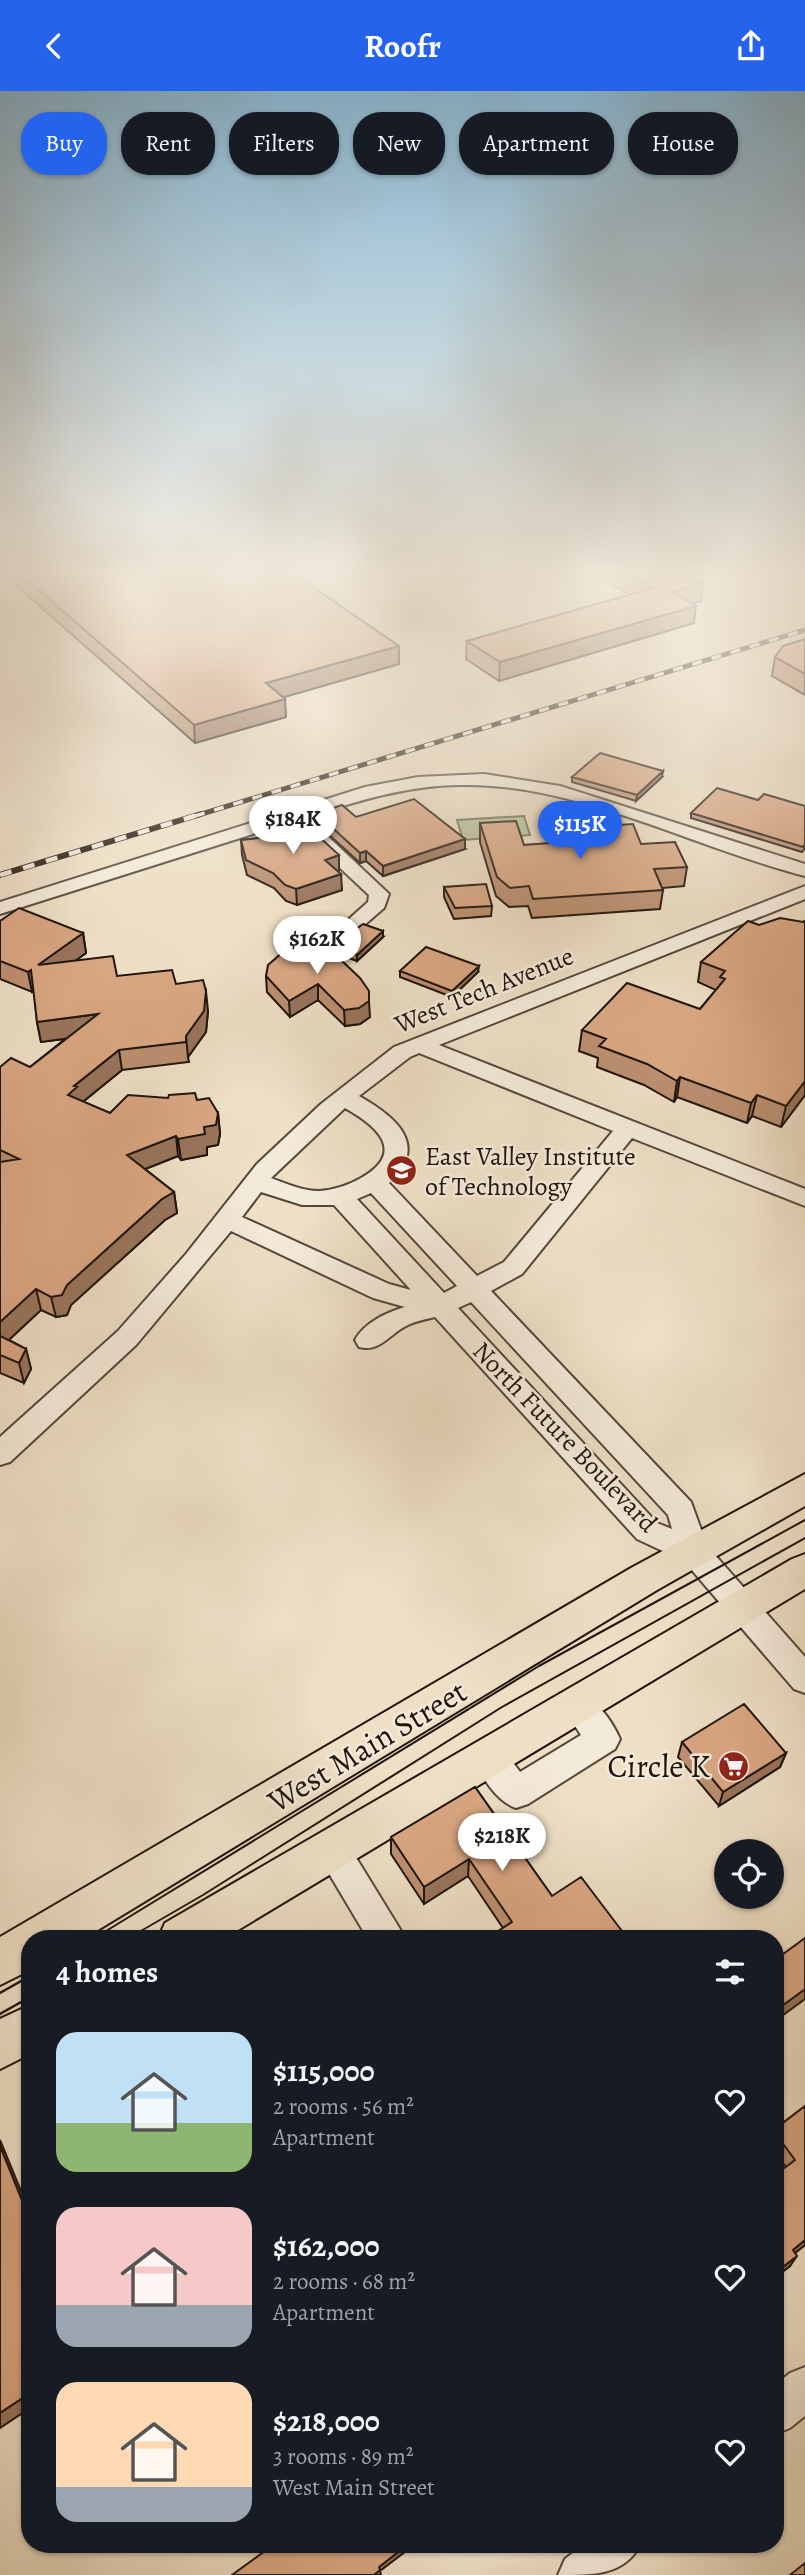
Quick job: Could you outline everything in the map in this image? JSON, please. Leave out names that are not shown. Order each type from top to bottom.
[{"type":"main road","name":"West Main Street","points":[[57,1930],[705,1565],[805,1488]]},
{"type":"main road","points":[[196,1930],[805,1570]]},
{"type":"main road","points":[[0,1962],[21,1950]]},
{"type":"main road","points":[[0,2045],[21,2033]]},
{"type":"street","points":[[0,908],[414,781],[453,777],[491,779],[554,790],[805,870]]},
{"type":"street","points":[[295,816],[379,894],[377,904],[340,936]]},
{"type":"street","name":"West Tech Avenue","points":[[0,1454],[127,1338],[228,1220],[265,1170],[344,1097],[401,1052],[805,892]]},
{"type":"street","points":[[419,1045],[805,1198]]},
{"type":"street","points":[[256,1181],[299,1196],[340,1196],[375,1184],[388,1171],[396,1142],[389,1129],[377,1118],[344,1097]]},
{"type":"street","points":[[368,1340],[398,1318],[441,1306],[476,1290],[513,1268],[629,1127]]},
{"type":"street","name":"North Future Boulevard","points":[[375,1184],[681,1510],[705,1565]]},
{"type":"street","name":"North Future Boulevard","points":[[340,1196],[647,1531],[705,1565]]},
{"type":"street","points":[[228,1220],[382,1291],[441,1306]]},
{"type":"street","points":[[705,1565],[805,1679]]},
{"type":"street","points":[[489,1757],[516,1793],[604,1739],[577,1705]]},
{"type":"street","points":[[332,1850],[382,1930]]},
{"type":"street","points":[[784,2406],[805,2388]]},
{"type":"street","points":[[581,2575],[608,2553]]},
{"type":"green space","points":[[524,816],[530,835],[463,840],[457,820]]},
{"type":"building","points":[[152,689],[273,689],[285,699],[194,725]]},
{"type":"building","points":[[600,753],[663,771],[637,795],[572,777]]},
{"type":"building","points":[[717,788],[758,800],[764,794],[805,806],[805,844],[803,847],[691,813]]},
{"type":"building","points":[[414,799],[465,839],[383,866],[366,851],[360,853],[325,821],[330,819],[321,812],[342,805],[356,817]]},
{"type":"building","points":[[516,821],[524,845],[578,841],[573,828],[633,824],[641,844],[675,842],[687,867],[654,869],[663,890],[533,899],[529,886],[510,888],[497,877],[480,823]]},
{"type":"building","points":[[303,822],[339,855],[325,860],[341,874],[296,889],[285,885],[273,873],[246,860],[241,840],[269,837],[268,833]]},
{"type":"building","points":[[486,884],[492,906],[455,908],[444,887]]},
{"type":"building","points":[[19,908],[83,933],[38,965],[113,956],[117,976],[172,970],[176,984],[203,980],[206,991],[204,1011],[186,1036],[186,1042],[119,1050],[74,1086],[77,1087],[68,1095],[110,1113],[128,1095],[168,1098],[169,1095],[195,1093],[197,1100],[209,1098],[218,1113],[216,1125],[204,1127],[205,1134],[178,1139],[176,1136],[127,1155],[174,1192],[162,1199],[67,1285],[62,1295],[51,1297],[36,1289],[0,1322],[0,1162],[19,1159],[0,1150],[0,1067],[11,1058],[30,1067],[98,1014],[37,1022],[31,970],[28,972],[0,961],[0,921]]},
{"type":"building","points":[[780,918],[805,921],[805,1081],[786,1106],[757,1095],[751,1103],[680,1077],[677,1081],[647,1064],[599,1046],[606,1039],[582,1030],[627,983],[700,1009],[725,979],[720,977],[725,971],[701,962],[748,921],[759,925]]},
{"type":"building","points":[[363,924],[383,931],[357,955],[332,946]]},
{"type":"building","points":[[316,943],[323,943],[360,978],[369,991],[369,1001],[359,1008],[344,1010],[318,984],[289,1001],[266,976],[268,965],[283,952],[303,945],[308,949]]},
{"type":"building","points":[[426,947],[479,966],[452,991],[400,971]]},
{"type":"building","points":[[0,1336],[26,1349],[19,1363],[0,1355]]},
{"type":"building","name":"Circle K","points":[[744,1704],[786,1753],[723,1792],[682,1742]]},
{"type":"building","points":[[475,1787],[552,1896],[581,1877],[621,1930],[500,1930],[512,1922],[469,1859],[424,1887],[391,1837]]},
{"type":"building","points":[[805,1938],[805,1989],[784,2004],[784,1953]]},
{"type":"building","points":[[805,2106],[805,2240],[793,2250],[797,2256],[784,2266],[784,2168],[795,2160],[784,2145],[784,2122]]},
{"type":"building","points":[[0,2146],[21,2198],[21,2399],[0,2413]]},
{"type":"building","points":[[262,2553],[397,2553],[379,2567],[380,2570],[374,2575],[232,2575]]},
{"type":"building","points":[[805,2563],[805,2575],[790,2575]]},
{"type":"tram line","points":[[108,1930],[539,1666],[805,1520]]},
{"type":"tram line","points":[[143,1930],[203,1895],[502,1707],[805,1538]]},
{"type":"tram line","points":[[0,1993],[21,1981]]},
{"type":"tram line","points":[[0,2014],[21,2002]]},
{"type":"railway","points":[[195,816],[612,689]]},
{"type":"railway","points":[[0,875],[201,814]]},
{"type":"place","name":"East Valley Institute of Technology","points":[[402,1171]]},
{"type":"place","name":"Circle K","points":[[733,1766]]}]
